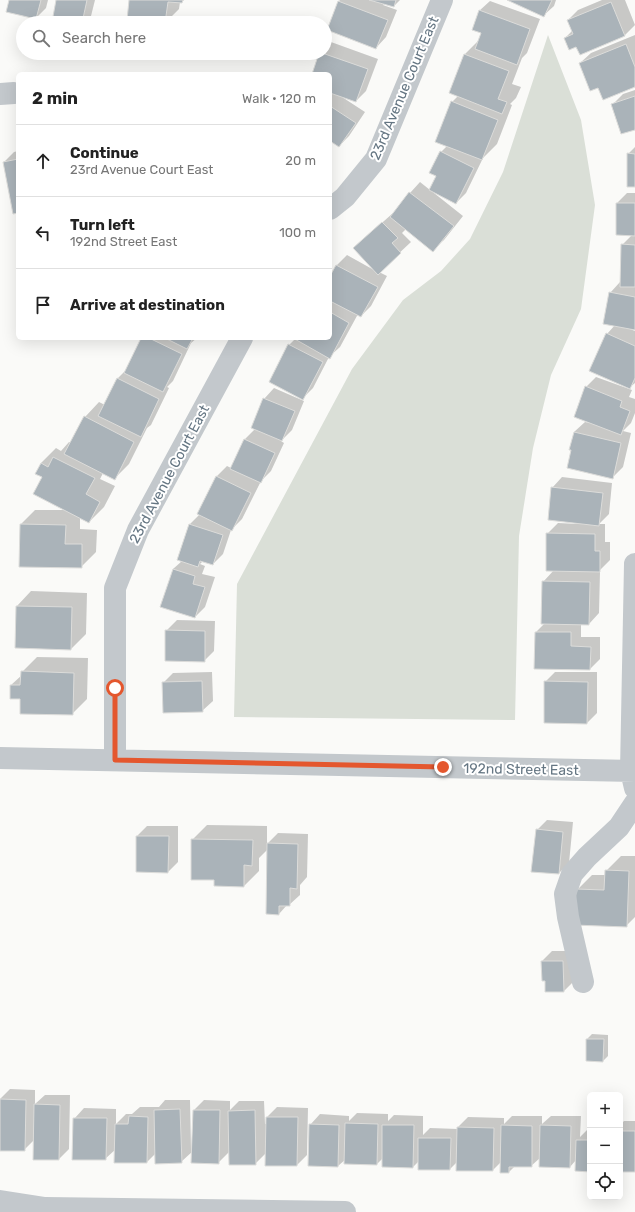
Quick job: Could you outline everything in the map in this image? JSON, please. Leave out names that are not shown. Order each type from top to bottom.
[{"type":"street","name":"23rd Avenue Court East","points":[[332,207],[345,197],[376,159],[442,0]]},
{"type":"street","name":"23rd Avenue Court East","points":[[115,760],[115,588],[138,530],[241,340]]},
{"type":"street","points":[[634,777],[635,569]]},
{"type":"street","name":"192nd Street East","points":[[0,758],[115,760],[634,777]]},
{"type":"street","points":[[583,982],[568,917],[565,894],[572,874],[587,857],[619,827],[635,803]]},
{"type":"street","points":[[0,1200],[45,1208],[346,1212]]},
{"type":"shaded area","points":[[548,35],[581,120],[595,205],[581,309],[551,375],[533,448],[519,536],[515,720],[234,717],[237,584],[352,369],[403,300],[441,271],[470,239],[503,172]]},
{"type":"building","points":[[9,0],[41,0],[37,16],[23,16],[6,12]]},
{"type":"building","points":[[56,0],[87,0],[84,16],[53,16]]},
{"type":"building","points":[[129,0],[183,0],[182,3],[168,2],[166,16],[127,16]]},
{"type":"building","points":[[369,0],[396,0],[394,7]]},
{"type":"building","points":[[507,0],[552,0],[544,17]]},
{"type":"building","points":[[338,1],[388,20],[376,49],[332,32],[332,17]]},
{"type":"building","points":[[611,2],[625,36],[580,55],[576,47],[569,50],[564,38],[573,34],[567,20]]},
{"type":"building","points":[[479,10],[530,29],[517,65],[475,49],[481,33],[472,30]]},
{"type":"building","points":[[626,44],[635,67],[635,87],[603,100],[598,88],[590,91],[579,63]]},
{"type":"building","points":[[464,54],[509,71],[498,99],[507,102],[502,114],[449,93]]},
{"type":"building","points":[[332,56],[368,69],[356,102],[332,94],[332,72],[313,72],[317,60],[332,60]]},
{"type":"building","points":[[635,96],[635,130],[621,134],[611,104]]},
{"type":"building","points":[[451,101],[498,120],[482,160],[435,142]]},
{"type":"building","points":[[332,107],[356,123],[339,147],[332,142]]},
{"type":"building","points":[[440,151],[474,168],[456,204],[429,190],[436,176],[429,173]]},
{"type":"building","points":[[627,153],[635,154],[635,187],[627,187]]},
{"type":"building","points":[[16,159],[16,213],[13,214],[3,162]]},
{"type":"building","points":[[409,192],[454,226],[433,252],[390,217]]},
{"type":"building","points":[[616,203],[635,203],[635,236],[616,235]]},
{"type":"building","points":[[382,222],[398,238],[392,243],[401,253],[378,275],[353,248]]},
{"type":"building","points":[[621,244],[635,245],[635,287],[620,287]]},
{"type":"building","points":[[336,265],[378,287],[361,317],[332,302],[332,272]]},
{"type":"building","points":[[609,292],[635,297],[635,330],[603,324]]},
{"type":"building","points":[[332,313],[349,323],[330,359],[297,340],[332,340]]},
{"type":"building","points":[[606,333],[635,346],[635,378],[630,389],[589,371]]},
{"type":"building","points":[[140,340],[153,340],[182,354],[163,392],[124,373]]},
{"type":"building","points":[[169,340],[192,340],[187,349]]},
{"type":"building","points":[[288,344],[323,362],[303,400],[269,382]]},
{"type":"building","points":[[117,378],[159,399],[141,437],[98,416]]},
{"type":"building","points":[[585,386],[622,401],[620,407],[630,411],[621,435],[574,417]]},
{"type":"building","points":[[263,398],[295,411],[282,441],[251,428]]},
{"type":"building","points":[[84,416],[134,442],[115,480],[64,454]]},
{"type":"building","points":[[574,432],[621,443],[613,479],[567,468],[571,450],[569,450]]},
{"type":"building","points":[[244,439],[275,453],[261,483],[230,469]]},
{"type":"building","points":[[53,457],[95,478],[86,494],[100,502],[89,523],[33,494],[42,477],[35,474],[41,463],[48,467]]},
{"type":"building","points":[[216,476],[251,493],[232,531],[197,514]]},
{"type":"building","points":[[551,487],[603,493],[599,526],[548,520]]},
{"type":"building","points":[[20,524],[66,525],[65,544],[82,544],[82,568],[19,567]]},
{"type":"building","points":[[189,524],[223,535],[213,565],[200,561],[198,567],[177,560]]},
{"type":"building","points":[[546,533],[595,534],[595,551],[600,551],[600,572],[546,571]]},
{"type":"building","points":[[173,569],[195,576],[193,584],[205,587],[195,618],[160,607]]},
{"type":"building","points":[[542,581],[590,582],[589,625],[541,624]]},
{"type":"building","points":[[16,606],[72,607],[71,650],[15,648]]},
{"type":"building","points":[[165,630],[205,631],[205,662],[165,661]]},
{"type":"building","points":[[535,632],[571,632],[571,646],[591,647],[590,670],[534,669]]},
{"type":"building","points":[[21,671],[74,673],[73,715],[20,714],[20,699],[10,699],[10,685],[20,685]]},
{"type":"building","points":[[202,681],[203,712],[163,713],[162,682]]},
{"type":"building","points":[[544,681],[588,682],[587,724],[544,723]]},
{"type":"building","points":[[536,829],[563,832],[559,874],[531,872]]},
{"type":"building","points":[[136,836],[169,836],[168,873],[136,872]]},
{"type":"building","points":[[191,839],[253,840],[252,866],[244,865],[244,887],[214,886],[214,880],[191,880]]},
{"type":"building","points":[[267,843],[298,844],[297,889],[290,888],[290,906],[279,906],[279,915],[266,914]]},
{"type":"building","points":[[605,870],[629,871],[627,927],[574,925],[576,889],[604,890]]},
{"type":"building","points":[[541,961],[563,961],[564,992],[545,992],[545,981],[542,981]]},
{"type":"building","points":[[586,1039],[604,1039],[603,1062],[586,1061]]},
{"type":"building","points":[[0,1099],[26,1100],[25,1151],[0,1151]]},
{"type":"building","points":[[34,1104],[60,1105],[59,1160],[33,1160]]},
{"type":"building","points":[[180,1109],[182,1163],[155,1164],[154,1110]]},
{"type":"building","points":[[193,1110],[220,1110],[219,1164],[191,1163]]},
{"type":"building","points":[[255,1110],[256,1165],[229,1165],[228,1111]]},
{"type":"building","points":[[129,1116],[148,1117],[147,1163],[114,1163],[115,1124],[128,1124]]},
{"type":"building","points":[[266,1117],[298,1117],[297,1166],[265,1166]]},
{"type":"building","points":[[73,1118],[107,1118],[106,1160],[72,1160]]},
{"type":"building","points":[[345,1123],[378,1124],[377,1165],[344,1164]]},
{"type":"building","points":[[309,1124],[339,1125],[338,1167],[308,1166]]},
{"type":"building","points":[[382,1125],[414,1125],[413,1168],[382,1167]]},
{"type":"building","points":[[501,1125],[532,1126],[532,1167],[509,1167],[509,1173],[500,1173]]},
{"type":"building","points":[[540,1125],[571,1126],[570,1168],[539,1167]]},
{"type":"building","points":[[457,1127],[494,1128],[493,1171],[456,1171]]},
{"type":"building","points":[[623,1131],[635,1131],[635,1172],[623,1172]]},
{"type":"building","points":[[418,1138],[451,1138],[450,1170],[418,1170]]},
{"type":"building","points":[[576,1140],[587,1140],[587,1172],[575,1171]]},
{"type":"route","points":[[115,688],[115,760],[443,767]]}]
